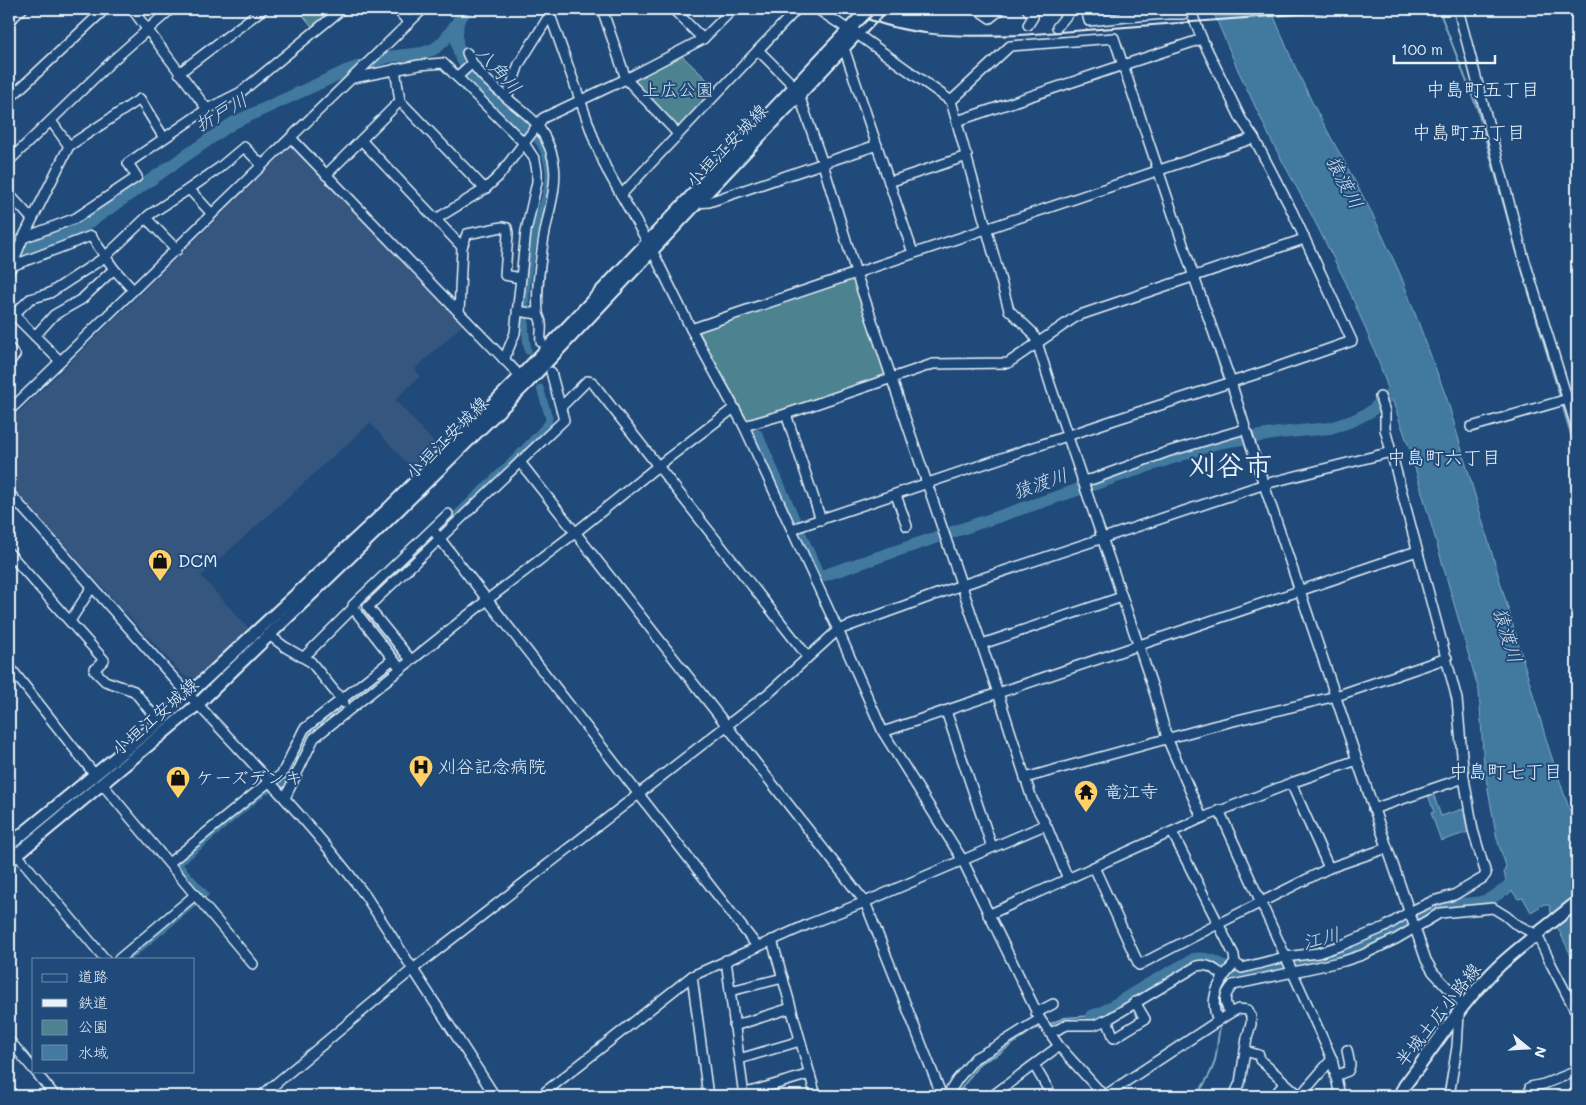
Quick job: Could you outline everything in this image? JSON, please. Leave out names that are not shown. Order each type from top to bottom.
[{"type":"main road","name":"小垣江安城線","points":[[650,246],[696,203],[853,29],[868,9]]},
{"type":"main road","name":"小垣江安城線","points":[[11,851],[103,784],[198,704],[524,380],[797,91],[844,48],[853,29],[880,9]]},
{"type":"main road","name":"小垣江安城線","points":[[11,851],[95,775],[189,695],[524,380]]},
{"type":"main road","name":"半城土広小路線","points":[[1399,1096],[1461,1009],[1501,965],[1577,902]]},
{"type":"street","points":[[9,99],[104,9]]},
{"type":"street","points":[[132,9],[206,109]]},
{"type":"street","points":[[9,161],[171,9]]},
{"type":"street","points":[[179,73],[263,9]]},
{"type":"street","points":[[22,238],[76,218],[136,177],[128,163],[206,109],[241,92],[342,9]]},
{"type":"street","points":[[397,9],[409,23]]},
{"type":"street","points":[[9,411],[60,360],[177,250],[423,9]]},
{"type":"street","points":[[602,9],[626,79],[678,134]]},
{"type":"street","points":[[673,9],[703,39]]},
{"type":"street","points":[[436,220],[484,189],[498,177],[543,118],[626,79],[703,39],[733,9]]},
{"type":"street","points":[[621,195],[797,9]]},
{"type":"street","points":[[817,9],[853,29],[951,101],[1009,310],[1032,332],[1037,342],[1082,481],[1155,694],[1167,738],[1202,818]]},
{"type":"street","points":[[977,9],[990,18],[1001,9]]},
{"type":"street","points":[[1027,9],[1032,17],[1028,25]]},
{"type":"street","points":[[1057,27],[1072,9]]},
{"type":"street","points":[[796,528],[1352,341],[1254,138],[1241,120],[1202,39],[1186,11],[1126,13],[1089,21],[1086,9]]},
{"type":"street","points":[[1458,9],[1563,400],[1577,430]]},
{"type":"street","points":[[9,21],[18,10]]},
{"type":"street","points":[[507,98],[518,64],[550,11]]},
{"type":"street","points":[[550,11],[595,142],[796,528],[883,732],[962,859],[1038,1016],[1059,1046],[1104,1096],[1223,1017],[1238,1009],[1248,1010],[1251,1016],[1251,1024],[1244,1051],[1240,1083],[1234,1096]]},
{"type":"street","points":[[951,101],[1010,46],[1114,38],[1194,277],[1232,382],[1245,430],[1265,484],[1299,591],[1414,928],[1426,960],[1461,1009],[1449,1096]]},
{"type":"street","points":[[957,121],[1202,39]]},
{"type":"street","points":[[844,48],[913,253]]},
{"type":"street","points":[[758,50],[797,91],[823,164],[856,273],[982,644],[1032,800],[1045,824],[1068,879]]},
{"type":"street","points":[[467,53],[471,64],[538,125],[550,148],[556,167],[554,192],[543,243],[535,314],[541,322],[541,342]]},
{"type":"street","points":[[353,78],[443,63],[525,141],[535,160],[537,182],[526,231],[520,278],[519,312],[515,333],[504,360]]},
{"type":"street","points":[[457,77],[471,64]]},
{"type":"street","points":[[395,70],[400,101],[484,189]]},
{"type":"street","points":[[10,268],[22,238],[69,146],[140,99],[164,138]]},
{"type":"street","points":[[326,175],[400,101]]},
{"type":"street","points":[[51,121],[69,146]]},
{"type":"street","points":[[291,138],[524,380]]},
{"type":"street","points":[[691,329],[1159,172],[1254,138]]},
{"type":"street","points":[[361,140],[462,247]]},
{"type":"street","points":[[696,203],[709,202],[877,145]]},
{"type":"street","points":[[60,360],[10,314],[30,299],[50,293],[105,257],[146,218],[219,168],[244,147],[262,165]]},
{"type":"street","points":[[889,182],[967,156]]},
{"type":"street","points":[[188,189],[212,214]]},
{"type":"street","points":[[9,194],[32,219]]},
{"type":"street","points":[[146,218],[177,250]]},
{"type":"street","points":[[460,313],[462,247],[467,234],[502,227],[507,228],[505,275],[520,278]]},
{"type":"street","points":[[10,268],[91,236],[105,257],[134,290]]},
{"type":"street","points":[[744,426],[786,414],[933,364],[1008,363],[1077,316],[1304,239]]},
{"type":"street","points":[[35,336],[54,315],[82,299],[114,268]]},
{"type":"street","points":[[519,312],[535,314]]},
{"type":"street","points":[[9,348],[16,356],[9,362]]},
{"type":"street","points":[[412,660],[368,607],[564,420],[551,372]]},
{"type":"street","points":[[561,407],[587,381],[592,382],[808,657]]},
{"type":"street","points":[[1172,832],[1234,955],[1235,963],[1242,968],[1318,953],[1342,945],[1385,927],[1409,912],[1433,901],[1454,894],[1483,878],[1486,874],[1473,830],[1464,778],[1457,699],[1384,429],[1385,412],[1380,397]]},
{"type":"street","points":[[1472,427],[1563,400]]},
{"type":"street","points":[[285,797],[314,738],[487,600],[734,408]]},
{"type":"street","points":[[786,414],[821,520]]},
{"type":"street","points":[[1082,481],[1093,479],[1167,452],[1228,433],[1245,430]]},
{"type":"street","points":[[261,1096],[413,969],[770,692],[838,630],[962,585],[1265,484],[1391,452]]},
{"type":"street","points":[[520,462],[865,902],[942,1096]]},
{"type":"street","points":[[9,493],[189,695],[285,797],[342,864],[366,894],[495,1096]]},
{"type":"street","points":[[896,495],[907,526]]},
{"type":"street","points":[[304,657],[353,608],[353,605],[448,514]]},
{"type":"street","points":[[433,530],[757,946]]},
{"type":"street","points":[[883,732],[1417,551]]},
{"type":"street","points":[[9,553],[104,660],[94,670],[105,682],[134,691],[159,722]]},
{"type":"street","points":[[70,621],[92,587]]},
{"type":"street","points":[[982,644],[1122,597]]},
{"type":"street","points":[[353,608],[400,669]]},
{"type":"street","points":[[269,635],[285,648],[311,662],[349,710]]},
{"type":"street","points":[[1025,778],[1167,738],[1336,696],[1446,658]]},
{"type":"street","points":[[169,863],[282,774],[304,729],[393,659]]},
{"type":"street","points":[[9,666],[95,775]]},
{"type":"street","points":[[946,711],[992,846]]},
{"type":"street","points":[[988,915],[1219,810],[1357,760]]},
{"type":"street","points":[[1373,809],[1464,778]]},
{"type":"street","points":[[1292,783],[1328,868]]},
{"type":"street","points":[[103,784],[252,964]]},
{"type":"street","points":[[1219,810],[1332,1060],[1340,1096]]},
{"type":"street","points":[[540,1096],[692,976],[757,946],[865,902],[1045,824]]},
{"type":"street","points":[[1094,867],[1139,966],[1328,868],[1387,848]]},
{"type":"street","points":[[11,851],[104,958]]},
{"type":"street","points":[[120,958],[195,895]]},
{"type":"street","points":[[1223,1017],[1227,991],[1233,985],[1344,961],[1362,955],[1396,939],[1440,913],[1493,908],[1506,916],[1514,924],[1537,935],[1550,964],[1577,1014]]},
{"type":"street","points":[[772,940],[816,1096]]},
{"type":"street","points":[[726,960],[744,1095],[810,1074]]},
{"type":"street","points":[[1223,1017],[1215,1013],[1214,997],[1216,989],[1224,976],[1235,963]]},
{"type":"street","points":[[1050,1033],[1067,1025],[1094,1025],[1107,1020],[1203,964],[1211,966],[1224,976]]},
{"type":"street","points":[[692,976],[708,1096]]},
{"type":"street","points":[[730,992],[782,978]]},
{"type":"street","points":[[1107,1020],[1114,1038],[1145,1019],[1135,1002]]},
{"type":"street","points":[[947,1096],[976,1058],[995,1047],[1053,1004]]},
{"type":"street","points":[[734,1026],[791,1008]]},
{"type":"street","points":[[9,1040],[32,1069]]},
{"type":"street","points":[[739,1059],[800,1042]]},
{"type":"street","points":[[992,1096],[1059,1046]]},
{"type":"street","points":[[1335,1076],[1348,1071],[1350,1065],[1347,1050]]},
{"type":"street","points":[[1244,1051],[1259,1056],[1260,1060],[1300,1096],[1332,1060]]},
{"type":"street","points":[[1034,1065],[1052,1096]]},
{"type":"street","points":[[1530,1087],[1544,1084],[1577,1071]]},
{"type":"street","points":[[35,1072],[56,1096]]},
{"type":"street","points":[[1274,1096],[1285,1083]]},
{"type":"shaded area","points":[[289,148],[296,148],[465,323],[415,369],[420,376],[395,400],[440,449],[415,472],[370,423],[201,576],[250,630],[198,678],[184,676],[9,485],[9,422]]},
{"type":"green space","points":[[298,9],[338,9],[314,29]]},
{"type":"green space","name":"上広公園","points":[[681,55],[717,89],[680,128],[677,128],[634,82],[635,78]]},
{"type":"green space","points":[[853,278],[887,375],[885,378],[785,411],[748,421],[700,333],[701,329]]},
{"type":"water","points":[[1212,9],[1271,9],[1314,106],[1372,213],[1401,276],[1447,399],[1549,749],[1577,832],[1577,968],[1551,914],[1550,906],[1544,904],[1531,912],[1523,898],[1518,899],[1512,891],[1507,895],[1501,885],[1506,881],[1504,872],[1506,866],[1497,839],[1484,767],[1479,691],[1409,447],[1374,349],[1346,283],[1272,142]]},
{"type":"water","points":[[1433,793],[1441,816],[1463,809],[1468,832],[1441,841],[1431,813],[1434,812],[1428,795]]},
{"type":"waterway","name":"折戸川","points":[[9,254],[81,228],[233,123],[346,71],[387,57],[423,53],[434,49],[443,42],[467,9]]},
{"type":"waterway","points":[[1441,9],[1442,18],[1477,108],[1517,253],[1560,397]]},
{"type":"waterway","name":"八角川","points":[[458,21],[458,48],[469,71],[490,95],[535,136]]},
{"type":"waterway","points":[[528,351],[525,321],[528,273],[536,228],[549,182],[548,164],[545,154],[535,136]]},
{"type":"waterway","name":"猿渡川","points":[[757,435],[819,577],[1217,443],[1279,433],[1330,428],[1352,421],[1370,412],[1403,383]]},
{"type":"waterway","points":[[203,896],[205,894],[178,864],[263,792],[284,784],[309,733],[402,658],[362,605],[518,455],[548,423],[549,418],[540,388]]},
{"type":"waterway","points":[[1562,404],[1577,455]]},
{"type":"waterway","name":"江川","points":[[1091,1016],[1101,1013],[1194,959],[1213,961],[1238,977],[1315,960],[1371,943],[1395,932],[1435,908],[1490,899],[1515,879]]},
{"type":"waterway","points":[[128,958],[194,903]]},
{"type":"waterway","points":[[1221,1014],[1220,1002],[1225,984],[1238,977]]},
{"type":"waterway","points":[[1048,1025],[1064,1018],[1091,1016]]},
{"type":"waterway","points":[[1196,1096],[1214,1065],[1221,1024]]},
{"type":"waterway","points":[[956,1096],[980,1063],[1000,1053],[1034,1029],[1041,1027]]},
{"type":"railway","points":[[843,9],[887,26],[930,34],[973,36],[1020,35],[1365,9]]},
{"type":"place","name":"DCM","points":[[160,582]]},
{"type":"place","name":"刈谷記念病院","points":[[421,788]]},
{"type":"place","name":"ケーズデンキ","points":[[178,799]]},
{"type":"place","name":"竜江寺","points":[[1086,813]]},
{"type":"district","name":"中島町五丁目","points":[[1483,89]]},
{"type":"district","name":"中島町五丁目","points":[[1469,132]]},
{"type":"district","name":"中島町六丁目","points":[[1444,457]]},
{"type":"district","name":"刈谷市","points":[[1230,465]]},
{"type":"district","name":"中島町七丁目","points":[[1506,771]]}]
